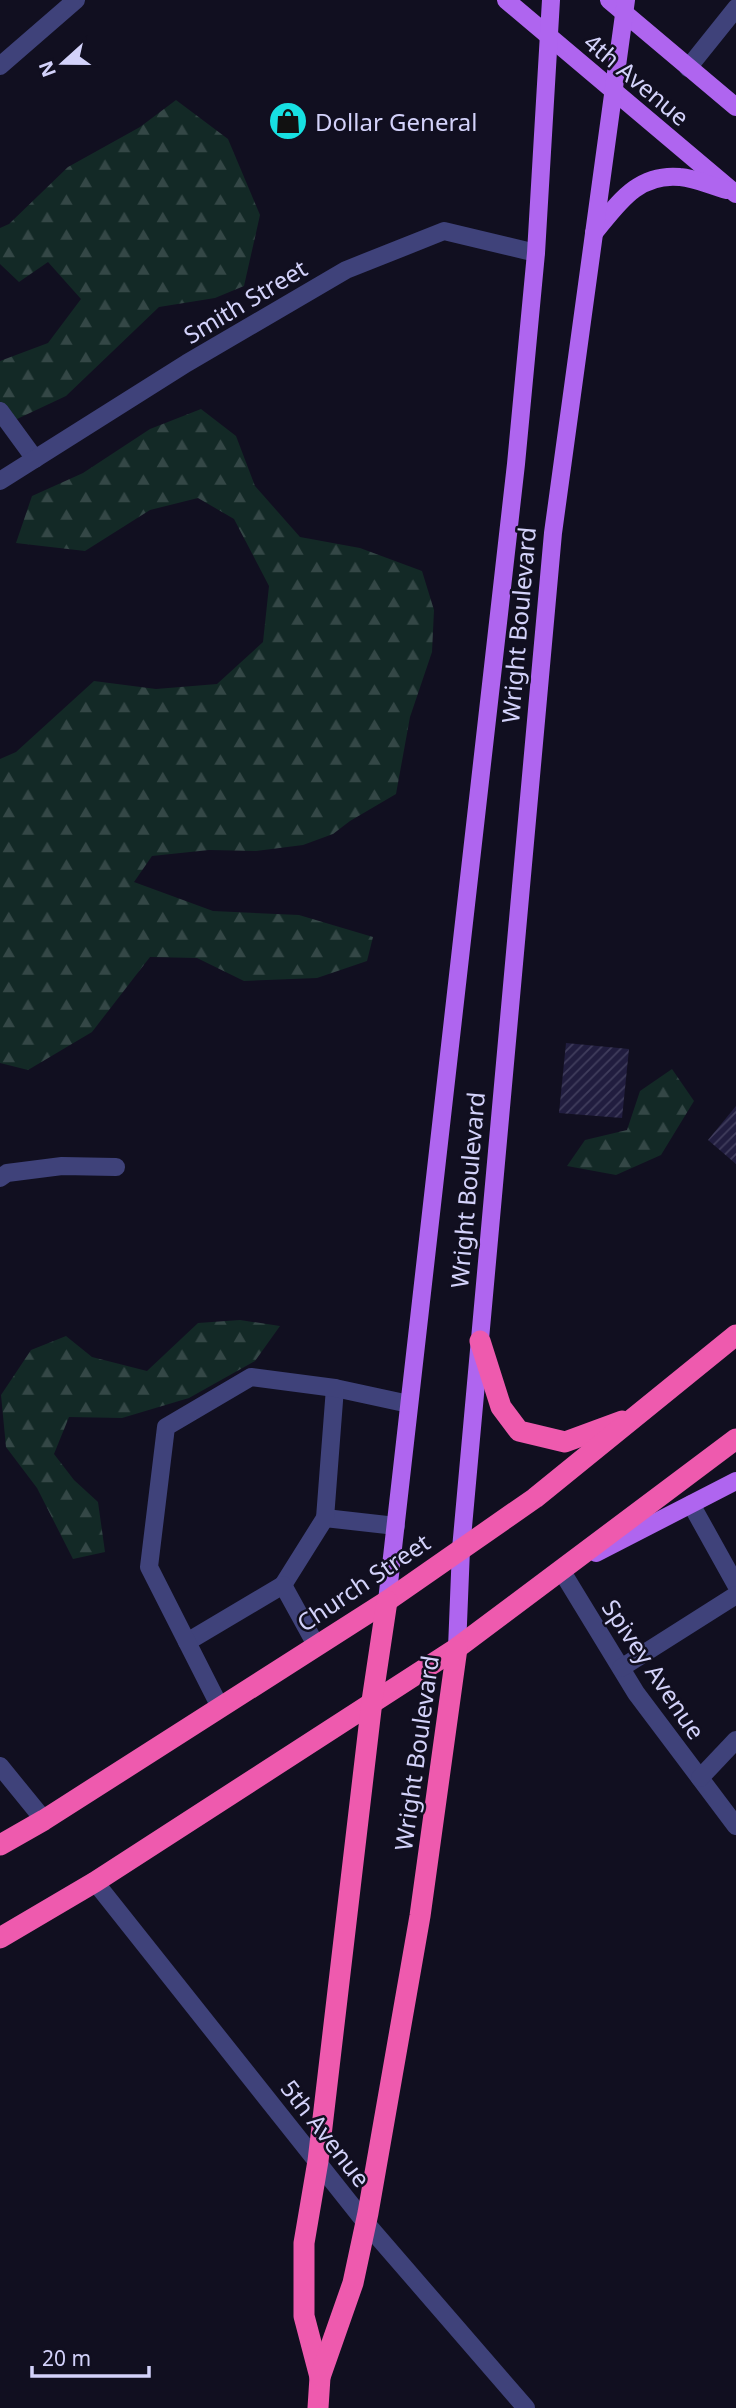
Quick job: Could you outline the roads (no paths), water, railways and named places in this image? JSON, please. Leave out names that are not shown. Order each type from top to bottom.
[{"type":"highway","name":"Church Street","points":[[0,1845],[44,1820],[387,1601],[535,1499],[736,1335]]},
{"type":"highway","points":[[480,1341],[501,1407],[519,1431],[565,1442],[637,1416]]},
{"type":"highway","points":[[0,1938],[95,1882],[457,1648],[736,1439]]},
{"type":"highway","name":"Wright Boulevard","points":[[320,2377],[304,2316],[304,2242],[318,2161],[372,1701],[387,1601]]},
{"type":"highway","name":"Wright Boulevard","points":[[317,2408],[320,2377],[353,2283],[365,2222],[420,1916],[457,1648]]},
{"type":"main road","name":"4th Avenue","points":[[506,0],[735,193]]},
{"type":"main road","name":"Wright Boulevard","points":[[387,1601],[511,505],[536,253],[551,0]]},
{"type":"main road","name":"4th Avenue","points":[[609,0],[625,7],[688,68],[736,107]]},
{"type":"main road","name":"Wright Boulevard","points":[[457,1648],[461,1549],[553,533],[625,7]]},
{"type":"main road","points":[[594,233],[628,192],[653,178],[680,177],[735,193]]},
{"type":"main road","points":[[561,1570],[736,1481]]},
{"type":"street","points":[[0,66],[76,0]]},
{"type":"street","points":[[688,68],[736,8]]},
{"type":"street","name":"Smith Street","points":[[0,481],[187,363],[345,270],[444,232],[536,253]]},
{"type":"street","points":[[0,411],[36,459]]},
{"type":"street","points":[[0,1178],[7,1173],[62,1166],[116,1167]]},
{"type":"street","points":[[220,1707],[149,1567],[166,1427],[251,1377],[335,1388],[410,1404]]},
{"type":"street","points":[[187,1642],[283,1585],[325,1518],[335,1388]]},
{"type":"street","points":[[691,1504],[736,1585]]},
{"type":"street","points":[[325,1518],[396,1526]]},
{"type":"street","name":"Spivey Avenue","points":[[561,1570],[636,1693],[736,1826]]},
{"type":"street","points":[[283,1585],[316,1645]]},
{"type":"street","points":[[621,1668],[736,1595]]},
{"type":"street","points":[[700,1778],[736,1740]]},
{"type":"street","points":[[0,1766],[44,1820]]},
{"type":"street","name":"5th Avenue","points":[[95,1882],[365,2222],[526,2408]]},
{"type":"place","name":"Dollar General","points":[[288,121]]}]
